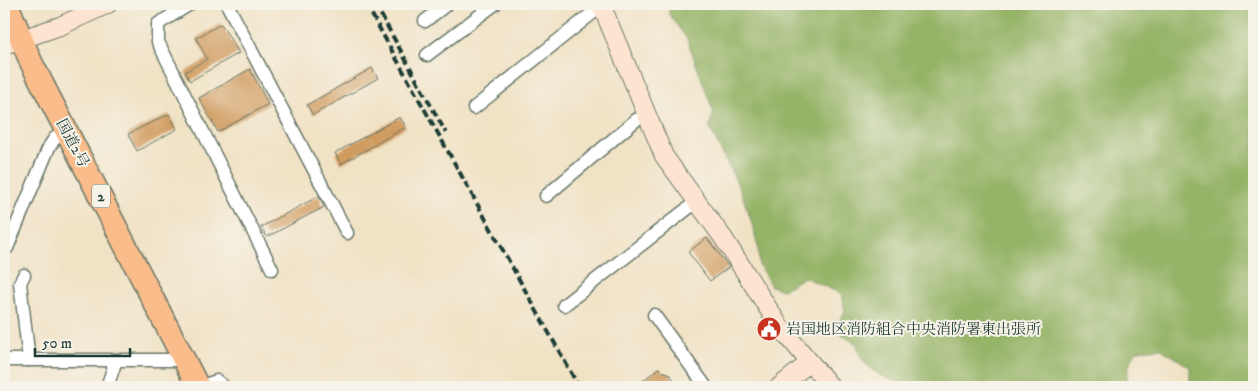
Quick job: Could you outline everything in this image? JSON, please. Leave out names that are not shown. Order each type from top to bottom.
[{"type":"highway","name":"国道2号","points":[[7,4],[13,42],[66,131],[198,387]]},
{"type":"street","points":[[13,42],[60,26],[108,4]]},
{"type":"street","points":[[190,4],[158,24],[158,42],[272,269]]},
{"type":"street","points":[[227,4],[347,232]]},
{"type":"street","points":[[425,21],[447,4]]},
{"type":"street","points":[[427,55],[495,4]]},
{"type":"street","points":[[474,108],[602,6],[664,156],[724,239],[780,327],[831,387]]},
{"type":"street","points":[[546,196],[636,120],[646,116]]},
{"type":"street","points":[[7,248],[49,147],[54,138],[66,131]]},
{"type":"street","points":[[564,305],[696,202]]},
{"type":"street","points":[[24,275],[20,283],[29,360]]},
{"type":"street","points":[[654,315],[706,387]]},
{"type":"street","points":[[4,360],[178,360],[184,358]]},
{"type":"street","points":[[107,387],[116,360]]},
{"type":"street","points":[[779,387],[810,362]]},
{"type":"street","points":[[198,387],[217,381],[224,387]]},
{"type":"green space","points":[[669,4],[1254,4],[1254,387],[1190,387],[1190,367],[1160,348],[1137,350],[1129,364],[1126,387],[916,387],[887,378],[871,369],[865,363],[857,344],[841,334],[837,325],[845,311],[842,294],[804,277],[782,290],[771,286],[759,265],[758,247],[751,220],[740,189],[709,126],[714,113],[687,39],[669,14]]},
{"type":"building","points":[[221,24],[239,53],[190,81],[185,72],[207,59],[196,38]]},
{"type":"building","points":[[372,68],[378,78],[313,115],[307,105]]},
{"type":"building","points":[[250,69],[268,104],[218,132],[199,98]]},
{"type":"building","points":[[169,114],[177,129],[137,151],[128,134]]},
{"type":"building","points":[[400,117],[406,127],[341,164],[335,153]]},
{"type":"building","points":[[319,196],[324,207],[267,237],[261,227]]},
{"type":"building","points":[[707,238],[729,267],[710,281],[688,252]]},
{"type":"building","points":[[659,368],[663,372],[668,373],[680,387],[635,387]]},
{"type":"railway","points":[[366,4],[579,387]]},
{"type":"railway","points":[[375,4],[446,133]]},
{"type":"place","name":"岩国地区消防組合中央消防署東出張所","points":[[769,329]]}]
